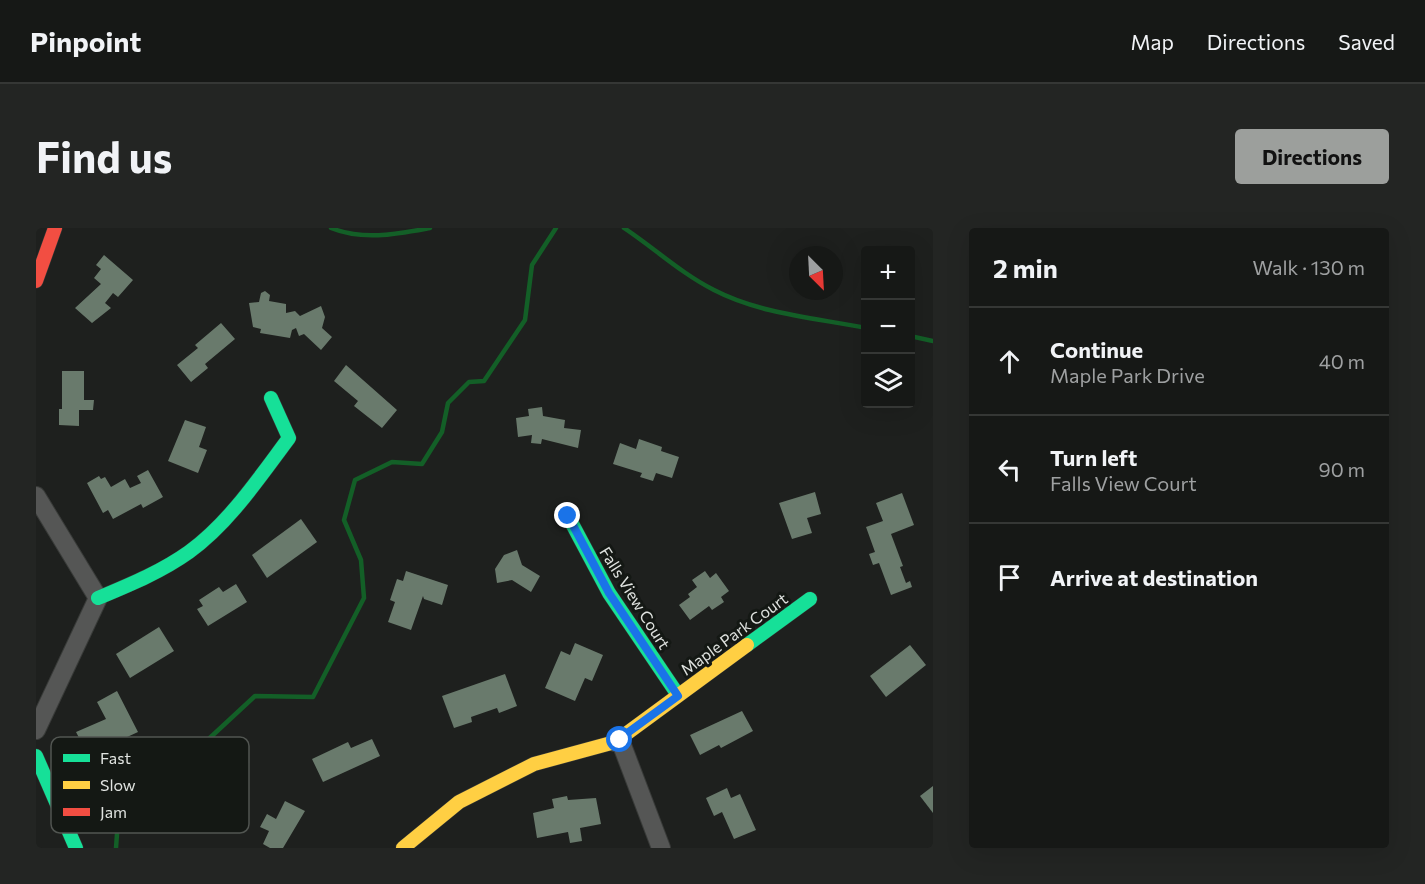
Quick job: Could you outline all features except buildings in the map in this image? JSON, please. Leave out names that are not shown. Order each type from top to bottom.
[{"type":"street","points":[[36,281],[55,228]]},
{"type":"street","points":[[36,730],[98,598],[138,581],[198,545],[246,495],[289,438],[271,398]]},
{"type":"street","points":[[36,496],[98,598]]},
{"type":"street","name":"Falls View Court","points":[[568,516],[609,593],[678,696]]},
{"type":"street","name":"Maple Park Court","points":[[615,742],[810,599]]},
{"type":"street","points":[[403,848],[459,802],[534,764],[620,740],[661,848]]},
{"type":"street","points":[[36,756],[51,790]]},
{"type":"street","points":[[69,833],[76,848]]},
{"type":"waterway","points":[[331,228],[368,235],[393,234],[430,228]]},
{"type":"waterway","points":[[211,737],[255,696],[313,697],[364,598],[361,560],[344,520],[355,480],[392,462],[422,464],[442,432],[448,403],[469,382],[484,381],[525,320],[532,265],[556,228]]},
{"type":"waterway","points":[[624,228],[691,276],[732,298],[769,310],[861,327]]},
{"type":"waterway","points":[[915,337],[933,341]]},
{"type":"waterway","points":[[116,848],[117,833]]},
{"type":"traffic: fast","points":[[98,598],[167,566],[204,540],[230,514],[289,438],[271,398]]},
{"type":"traffic: fast","points":[[568,516],[609,593],[678,695]]},
{"type":"traffic: fast","points":[[747,645],[810,599]]},
{"type":"traffic: fast","points":[[36,756],[51,790]]},
{"type":"traffic: fast","points":[[69,833],[76,848]]},
{"type":"traffic: slow","points":[[403,848],[459,802],[534,764],[615,742],[747,645]]},
{"type":"traffic: jam","points":[[36,281],[55,228]]},
{"type":"route","points":[[568,516],[609,593],[678,696],[615,742],[620,740]]}]
